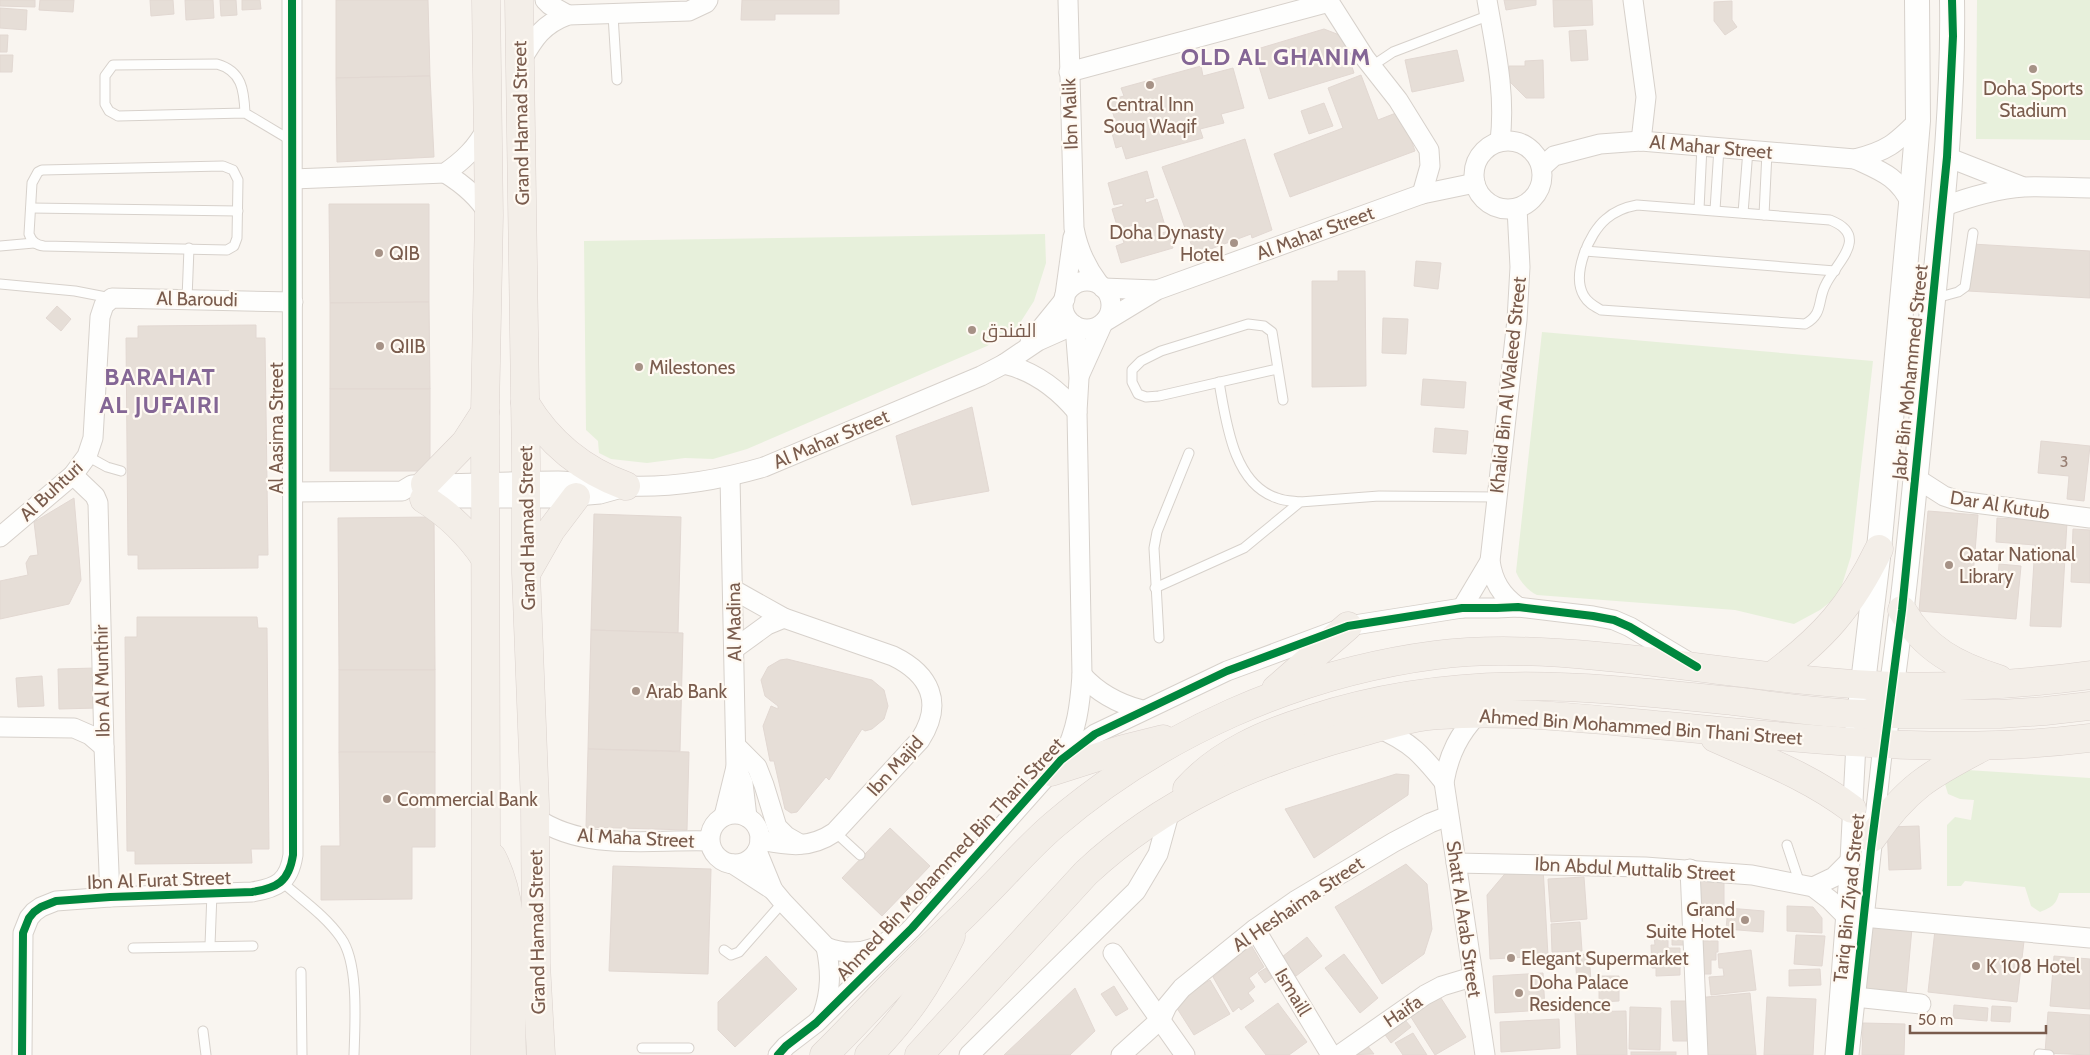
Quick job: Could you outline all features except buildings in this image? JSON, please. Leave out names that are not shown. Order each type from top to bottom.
[{"type":"main road","name":"Grand Hamad Street","points":[[485,1055],[485,412],[489,215],[486,0]]},
{"type":"main road","name":"Grand Hamad Street","points":[[519,0],[526,573],[536,818],[536,964],[541,1055]]},
{"type":"main road","points":[[525,403],[553,442],[576,462],[600,476],[626,486]]},
{"type":"main road","points":[[485,412],[464,443],[417,491],[464,530],[485,558]]},
{"type":"main road","points":[[526,573],[551,530],[576,497]]},
{"type":"main road","points":[[1772,676],[1806,650],[1835,620],[1860,586],[1878,549]]},
{"type":"main road","points":[[1902,610],[1919,635],[1940,654],[1966,668],[2012,684]]},
{"type":"main road","points":[[1266,699],[1348,626]]},
{"type":"main road","name":"Ahmed Bin Mohammed Bin Thani Street","points":[[824,1055],[1053,826],[1142,762],[1192,733],[1266,699],[1322,679],[1363,668],[1438,654],[1476,651],[1563,653],[1863,685],[2012,684],[2090,675]]},
{"type":"main road","points":[[1172,807],[1199,775],[1229,754],[1290,726],[1391,697],[1482,686],[1564,686],[1859,714],[1869,713],[1885,703],[1892,686]]},
{"type":"main road","points":[[1856,743],[1867,722],[1876,716],[1888,714],[2000,714],[2090,706]]},
{"type":"main road","name":"Ahmed Bin Mohammed Bin Thani Street","points":[[919,1055],[1086,873],[1112,849],[1172,807],[1222,781],[1328,741],[1438,715],[1505,713],[1883,745],[1982,747],[2050,743],[2090,738]]},
{"type":"main road","points":[[1693,729],[1798,775],[1827,790],[1852,809]]},
{"type":"main road","points":[[1056,766],[1192,733]]},
{"type":"main road","points":[[1872,838],[1892,808],[1911,790],[1928,777],[1982,747]]},
{"type":"main road","points":[[486,847],[499,871],[507,896],[510,922],[512,1055]]},
{"type":"main road","points":[[870,1055],[896,1027],[916,1000],[933,972],[957,923]]},
{"type":"street","name":"Al Aasima Street","points":[[282,882],[290,869],[293,855],[292,0]]},
{"type":"street","points":[[545,0],[568,15]]},
{"type":"street","points":[[520,64],[530,44],[542,30],[553,21],[568,15],[689,11],[706,3],[708,0]]},
{"type":"street","name":"Ibn Malik","points":[[1065,297],[1074,228],[1068,0]]},
{"type":"street","points":[[1633,0],[1646,97],[1641,141]]},
{"type":"street","name":"Jabr Bin Mohammed Street","points":[[1856,743],[1878,549],[1918,120],[1917,0]]},
{"type":"street","name":"Jabr Bin Mohammed Street","points":[[1883,745],[1902,610],[1947,157],[1953,36],[1952,0]]},
{"type":"street","points":[[1069,72],[1328,1],[1365,58],[1398,100],[1429,150],[1430,166],[1422,194]]},
{"type":"street","points":[[1489,7],[1502,94],[1503,119],[1500,141]]},
{"type":"street","name":"Al Mahar Street","points":[[1542,167],[1554,156],[1600,144],[1641,141],[1855,159],[1879,153],[1898,142],[1918,120]]},
{"type":"street","points":[[293,179],[445,172],[463,161],[477,146],[488,127]]},
{"type":"street","points":[[1500,141],[1514,141],[1526,145],[1536,154],[1542,167],[1543,180],[1538,193],[1529,203],[1517,208],[1503,209],[1490,204],[1480,195],[1475,183],[1474,169],[1478,157],[1488,147],[1500,141]]},
{"type":"street","points":[[1947,157],[2025,187]]},
{"type":"street","name":"Al Mahar Street","points":[[1855,159],[1895,180],[1905,191],[1911,204]]},
{"type":"street","points":[[445,172],[471,191],[482,203],[489,215]]},
{"type":"street","name":"Al Mahar Street","points":[[1105,322],[1157,290],[1422,194],[1475,183]]},
{"type":"street","points":[[1942,207],[1983,194],[2025,187],[2090,188]]},
{"type":"street","name":"Khalid Bin Al Waleed Street","points":[[1517,208],[1520,268],[1518,320],[1490,561],[1493,578],[1499,589],[1508,601],[1518,608]]},
{"type":"street","name":"Ibn Malik","points":[[1074,228],[1079,251],[1086,265],[1101,286]]},
{"type":"street","points":[[1056,766],[1076,727],[1080,709],[1082,675],[1077,412],[1079,378],[1074,325],[1065,313],[1065,297],[1069,290],[1080,283],[1086,282],[1101,286],[1110,298],[1111,310],[1079,378]]},
{"type":"street","name":"Al Mahar Street","points":[[1101,286],[1157,290]]},
{"type":"street","name":"Al Mahar Street","points":[[1023,351],[1065,297]]},
{"type":"street","name":"Al Baroudi","points":[[108,302],[187,299],[293,302]]},
{"type":"street","name":"Al Buhturi","points":[[0,537],[73,475],[87,456],[93,438],[100,317],[108,302]]},
{"type":"street","points":[[1074,325],[1092,329],[1105,322]]},
{"type":"street","name":"Al Mahar Street","points":[[293,492],[526,490],[589,482],[626,486],[688,483],[730,477],[773,463],[972,380],[1004,364],[1038,341],[1074,325]]},
{"type":"street","points":[[1004,364],[1016,367],[1045,382],[1057,390],[1077,412]]},
{"type":"street","name":"Ibn Al Munthir","points":[[73,475],[95,496],[98,504],[110,897]]},
{"type":"street","name":"Al Madina","points":[[724,816],[736,768],[734,590],[730,477]]},
{"type":"street","name":"Dar Al Kutub","points":[[1916,478],[1944,496],[1959,501],[2090,518]]},
{"type":"street","name":"Al Mahar Street","points":[[526,490],[576,497],[611,492],[626,486]]},
{"type":"street","name":"Khalid Bin Al Waleed Street","points":[[1462,608],[1490,561]]},
{"type":"street","name":"Ibn Majid","points":[[734,590],[784,618],[908,663],[919,672],[926,682],[931,695],[933,710],[929,727],[920,740],[836,832],[818,842],[758,846]]},
{"type":"street","name":"Ahmed Bin Mohammed Bin Thani Street","points":[[778,1055],[822,1016],[912,928],[1056,766],[1095,734],[1227,671],[1348,626],[1462,608],[1518,608],[1614,620],[1630,627],[1697,667]]},
{"type":"street","points":[[734,649],[767,625],[784,618]]},
{"type":"street","points":[[1082,675],[1095,687],[1113,699],[1142,710]]},
{"type":"street","name":"Shatt Al Arab Street","points":[[1478,714],[1454,744],[1444,782],[1484,1055]]},
{"type":"street","points":[[0,727],[74,728],[90,734],[104,747]]},
{"type":"street","points":[[1378,728],[1409,744],[1422,755],[1444,782]]},
{"type":"street","name":"Tariq Bin Ziyad Street","points":[[1850,1055],[1855,997],[1854,916],[1850,860],[1856,743]]},
{"type":"street","points":[[2050,743],[2090,753]]},
{"type":"street","name":"Tariq Bin Ziyad Street","points":[[1835,1055],[1854,916],[1872,838],[1883,745]]},
{"type":"street","points":[[736,746],[756,767],[764,785],[777,827],[786,836],[802,844]]},
{"type":"street","name":"Al Madina","points":[[736,768],[742,783],[747,817]]},
{"type":"street","points":[[969,1055],[1136,891],[1158,854],[1172,807]]},
{"type":"street","points":[[778,896],[758,846],[759,831],[754,822],[747,817],[731,813],[724,816],[713,826],[709,842],[717,857],[733,864],[778,896],[826,947],[835,951],[870,950],[902,931],[912,928]]},
{"type":"street","name":"Al Heshaima Street","points":[[1121,1055],[1162,1019],[1166,1006],[1182,988],[1255,929],[1394,842],[1430,823],[1448,816]]},
{"type":"street","name":"Al Maha Street","points":[[536,818],[558,831],[596,840],[709,842]]},
{"type":"street","points":[[733,864],[751,858],[758,846]]},
{"type":"street","points":[[1807,886],[1834,877],[1850,860]]},
{"type":"street","name":"Ibn Abdul Muttalib Street","points":[[1456,863],[1690,869],[1752,875],[1807,886],[1854,916]]},
{"type":"street","points":[[1690,869],[1698,1055]]},
{"type":"street","name":"Ibn Al Furat Street","points":[[22,1055],[23,934],[29,918],[40,907],[48,903],[110,897],[269,890],[282,882]]},
{"type":"street","points":[[1854,916],[2090,938]]},
{"type":"street","name":"Ismaill","points":[[1255,929],[1331,1055]]},
{"type":"street","points":[[822,1016],[830,988],[831,976],[826,947]]},
{"type":"street","points":[[1113,953],[1162,1019],[1185,1055]]},
{"type":"street","name":"Haifa","points":[[1340,1055],[1425,995],[1442,986],[1472,977]]},
{"type":"street","points":[[1855,997],[1921,1004]]},
{"type":"lane","points":[[1372,66],[1393,52],[1489,7]]},
{"type":"lane","points":[[613,15],[618,80]]},
{"type":"lane","points":[[245,112],[244,96],[240,82],[233,71],[217,64],[113,66],[105,76],[105,104],[109,112],[118,116],[245,112],[293,141]]},
{"type":"lane","points":[[1699,209],[1710,147]]},
{"type":"lane","points":[[1710,147],[1715,210]]},
{"type":"lane","points":[[1743,213],[1748,150]]},
{"type":"lane","points":[[1764,215],[1767,152]]},
{"type":"lane","points":[[0,246],[34,243],[44,246],[228,250],[236,243],[237,238],[237,176],[229,167],[223,166],[42,170],[38,172],[32,183],[29,234],[34,243]]},
{"type":"lane","points":[[1649,205],[1715,210],[1830,220],[1838,223],[1848,234],[1849,242],[1844,258],[1823,288],[1817,314],[1804,324],[1614,312],[1601,310],[1590,304],[1583,295],[1579,283],[1585,251],[1591,237],[1600,224],[1612,214],[1626,207],[1649,205]]},
{"type":"lane","points":[[31,208],[238,211]]},
{"type":"lane","points":[[1933,298],[1958,292],[1965,287],[1973,233]]},
{"type":"lane","points":[[187,299],[189,248]]},
{"type":"lane","points":[[1585,251],[1835,271]]},
{"type":"lane","points":[[0,284],[75,291],[108,302]]},
{"type":"lane","points":[[1277,369],[1159,396],[1146,397],[1138,394],[1132,382],[1132,370],[1140,361],[1161,351],[1248,324],[1264,326],[1272,332],[1282,400]]},
{"type":"lane","points":[[1219,382],[1230,436],[1245,473],[1260,489],[1277,498],[1300,502],[1379,496],[1497,496]]},
{"type":"lane","points":[[1159,638],[1155,588],[1154,548],[1156,532],[1190,453]]},
{"type":"lane","points":[[87,456],[107,467],[121,471]]},
{"type":"lane","points":[[1155,588],[1244,548],[1300,502]]},
{"type":"lane","points":[[836,832],[860,854]]},
{"type":"lane","points":[[1787,844],[1807,886]]},
{"type":"lane","points":[[282,882],[340,936],[348,950],[353,968],[354,1055]]},
{"type":"lane","points":[[210,945],[212,893]]},
{"type":"lane","points":[[724,950],[731,955],[739,952],[778,896]]},
{"type":"lane","points":[[133,948],[210,945],[253,946]]},
{"type":"lane","points":[[301,972],[302,1055]]},
{"type":"lane","points":[[203,1031],[206,1055]]},
{"type":"lane","points":[[642,1048],[689,1048]]},
{"type":"green space","name":"Doha Sports Stadium","points":[[1977,0],[2090,0],[2090,140],[1976,139]]},
{"type":"green space","points":[[1045,234],[1046,263],[1034,301],[1018,326],[987,346],[747,449],[713,459],[685,458],[647,463],[611,459],[599,453],[598,441],[586,430],[584,241]]},
{"type":"green space","points":[[1542,332],[1873,361],[1851,556],[1841,588],[1834,599],[1820,610],[1794,624],[1735,610],[1537,595],[1527,588],[1516,572]]},
{"type":"green space","points":[[1967,770],[2090,778],[2090,893],[2059,893],[2053,905],[2040,912],[2031,906],[2025,887],[1965,881],[1961,886],[1947,886],[1947,825],[1955,817],[1971,820],[1974,800],[1960,799],[1948,794],[1945,784],[1949,777]]},
{"type":"cycle path","points":[[22,1055],[23,933],[29,918],[41,907],[56,901],[110,897],[252,892],[275,886],[285,878],[291,864],[293,855],[292,0]]},
{"type":"cycle path","points":[[1849,1055],[1871,849],[1902,610],[1947,157],[1953,36],[1952,0]]},
{"type":"cycle path","points":[[778,1055],[786,1046],[816,1023],[912,928],[1061,760],[1095,734],[1227,671],[1348,626],[1462,608],[1518,607],[1614,620],[1630,627],[1697,667]]},
{"type":"place","name":"Doha Sports Stadium","points":[[2033,69]]},
{"type":"place","name":"Central Inn Souq Waqif","points":[[1150,85]]},
{"type":"place","name":"Doha Dynasty Hotel","points":[[1234,243]]},
{"type":"place","name":"QIB","points":[[379,253]]},
{"type":"place","name":"الفندق","points":[[972,330]]},
{"type":"place","name":"QIIB","points":[[380,346]]},
{"type":"place","name":"Milestones","points":[[639,367]]},
{"type":"place","name":"Qatar National Library","points":[[1949,565]]},
{"type":"place","name":"Arab Bank","points":[[636,691]]},
{"type":"place","name":"Commercial Bank","points":[[387,799]]},
{"type":"place","name":"Grand Suite Hotel","points":[[1745,920]]},
{"type":"place","name":"Elegant Supermarket","points":[[1511,958]]},
{"type":"place","name":"K 108 Hotel","points":[[1976,966]]},
{"type":"place","name":"Doha Palace Residence","points":[[1519,993]]},
{"type":"district","name":"OLD AL GHANIM","points":[[1276,56]]},
{"type":"district","name":"BARAHAT AL JUFAIRI","points":[[160,390]]}]
